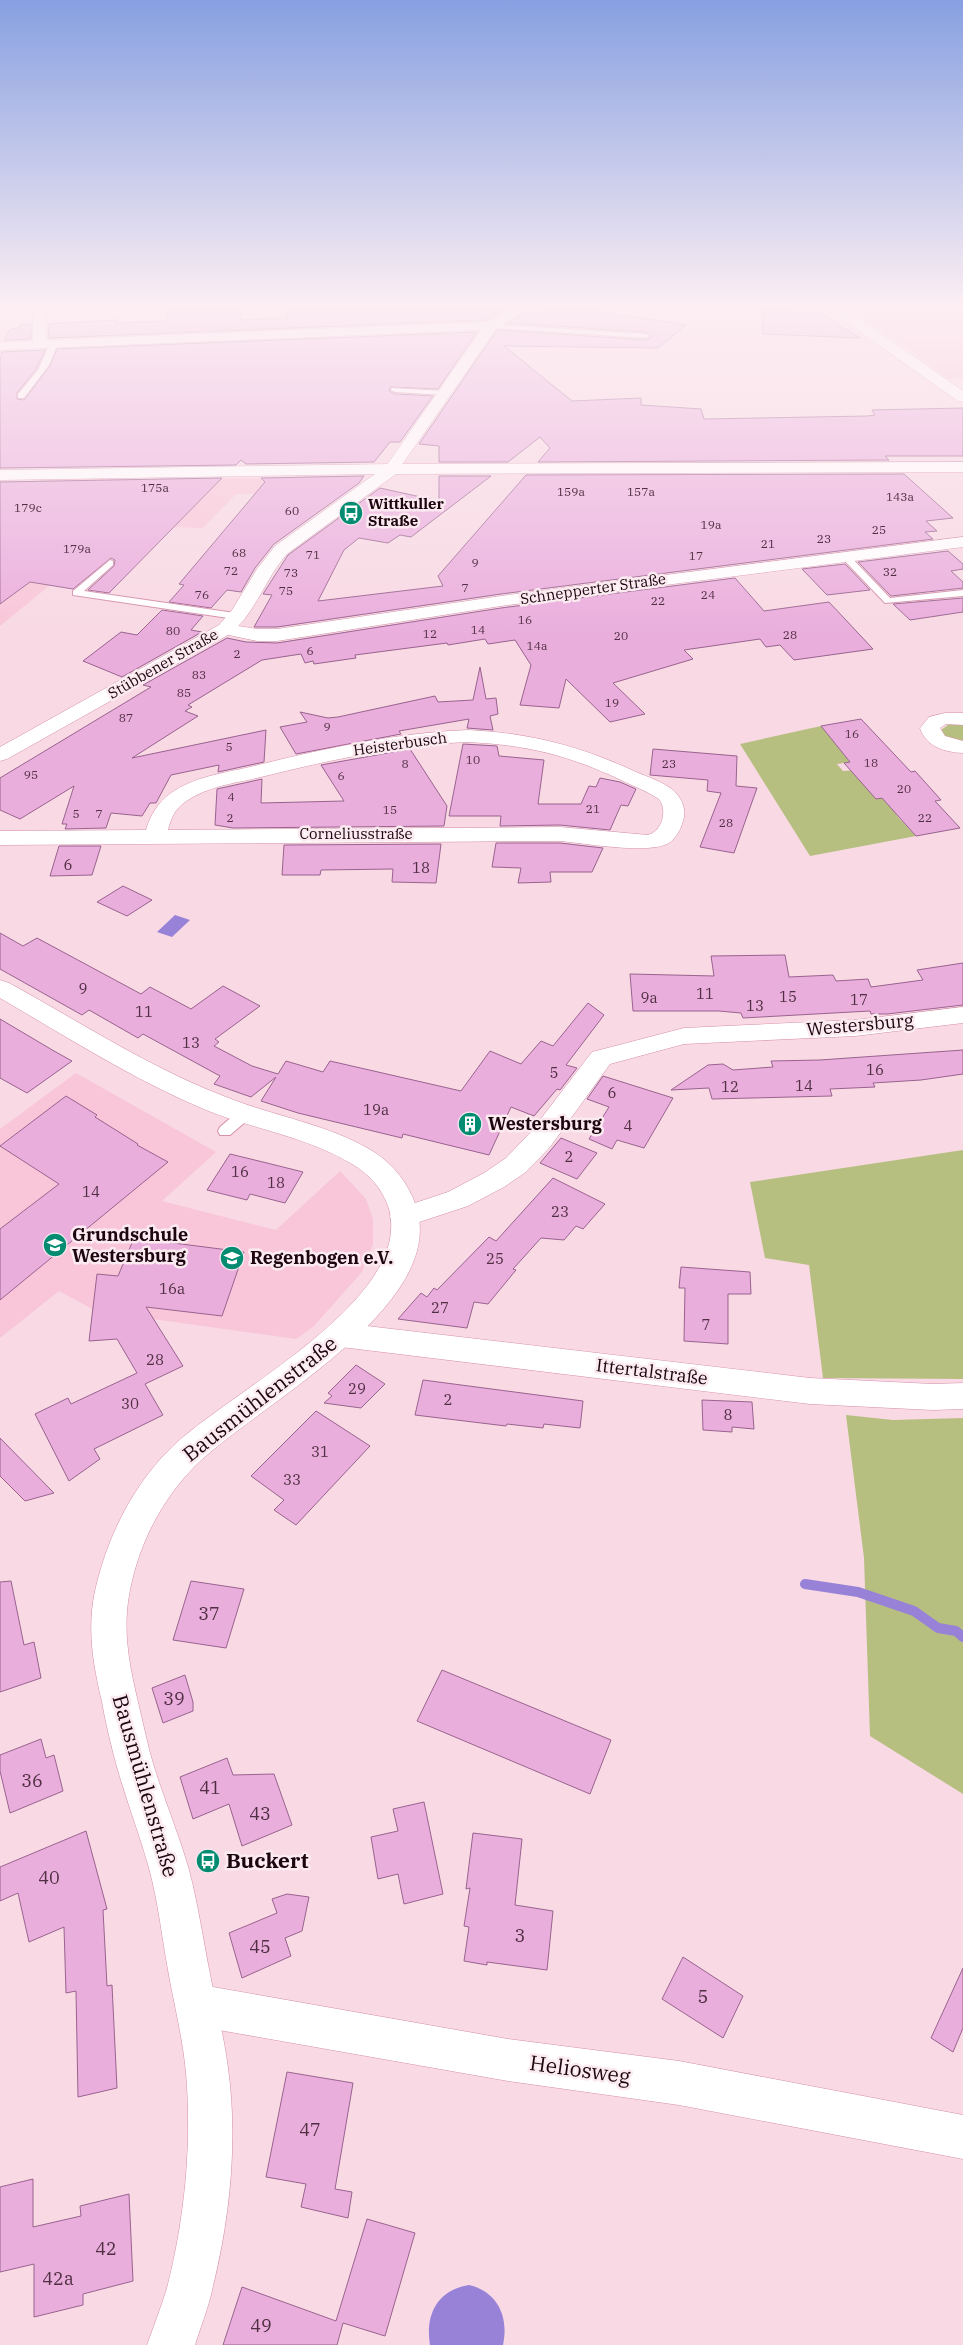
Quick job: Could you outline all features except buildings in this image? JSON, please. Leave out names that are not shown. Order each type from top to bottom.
[{"type":"street","name":"Stübbener Straße","points":[[0,755],[195,647],[230,623],[268,563],[281,550],[392,470],[428,416]]},
{"type":"street","points":[[0,476],[392,470],[963,467]]},
{"type":"street","name":"Schnepperter Straße","points":[[230,623],[257,634],[277,635],[484,604],[963,541]]},
{"type":"street","points":[[962,714],[943,719],[932,724],[930,728],[934,737],[940,741],[963,747]]},
{"type":"street","name":"Heisterbusch","points":[[156,836],[158,822],[164,809],[180,794],[204,784],[395,742],[441,736],[508,738],[555,747],[606,765],[666,795]]},
{"type":"street","name":"Corneliusstraße","points":[[0,838],[551,834],[648,842],[659,840],[667,835],[675,815],[673,806],[666,795]]},
{"type":"street","name":"Bausmühlenstraße","points":[[0,988],[161,1079],[217,1104],[332,1143],[360,1156],[380,1170],[395,1188],[403,1209],[406,1242],[396,1268],[386,1284],[341,1335],[182,1458],[152,1496],[130,1532],[117,1569],[108,1611],[108,1652],[132,1755],[170,1872],[207,2069],[211,2140],[204,2211],[190,2287],[171,2345]]},
{"type":"street","name":"Westersburg","points":[[404,1217],[458,1199],[494,1180],[516,1165],[540,1140],[601,1058],[684,1036],[855,1028],[963,1015]]},
{"type":"street","name":"Ittertalstraße","points":[[341,1335],[810,1391],[933,1397],[963,1396]]},
{"type":"street","name":"Heliosweg","points":[[196,2005],[482,2056],[679,2082],[963,2137]]},
{"type":"lane","points":[[845,556],[888,600],[963,593]]},
{"type":"lane","points":[[110,563],[76,593],[230,623]]},
{"type":"lane","points":[[225,1131],[245,1114]]},
{"type":"shaded area","points":[[337,478],[259,494],[236,494],[203,528],[108,525],[71,568],[0,626],[0,483],[61,479]]},
{"type":"shaded area","points":[[175,915],[190,920],[172,937],[157,932]]},
{"type":"shaded area","points":[[76,1073],[216,1152],[162,1201],[276,1230],[340,1171],[366,1199],[373,1219],[373,1244],[362,1272],[313,1327],[296,1339],[96,1311],[59,1291],[0,1338],[0,1129]]},
{"type":"shaded area","points":[[469,2285],[487,2293],[499,2307],[504,2325],[503,2345],[430,2345],[429,2324],[441,2298],[449,2292]]},
{"type":"green space","points":[[951,723],[963,724],[963,743],[947,739],[941,730]]},
{"type":"green space","points":[[821,726],[850,762],[837,764],[843,771],[857,770],[876,799],[890,797],[897,816],[916,836],[810,856],[740,744]]},
{"type":"green space","points":[[963,1150],[963,1379],[823,1378],[809,1265],[765,1258],[750,1182]]},
{"type":"green space","points":[[846,1415],[893,1420],[963,1418],[963,1794],[870,1736],[864,1558]]},
{"type":"waterway","points":[[805,1584],[858,1592],[914,1611],[938,1628],[956,1631],[963,1637]]},
{"type":"place","name":"Wittkuller Straße","points":[[351,513]]},
{"type":"place","name":"Westersburg","points":[[470,1124]]},
{"type":"place","name":"Grundschule Westersburg","points":[[55,1245]]},
{"type":"place","name":"Regenbogen e.V.","points":[[232,1258]]},
{"type":"place","name":"Buckert","points":[[208,1861]]}]
